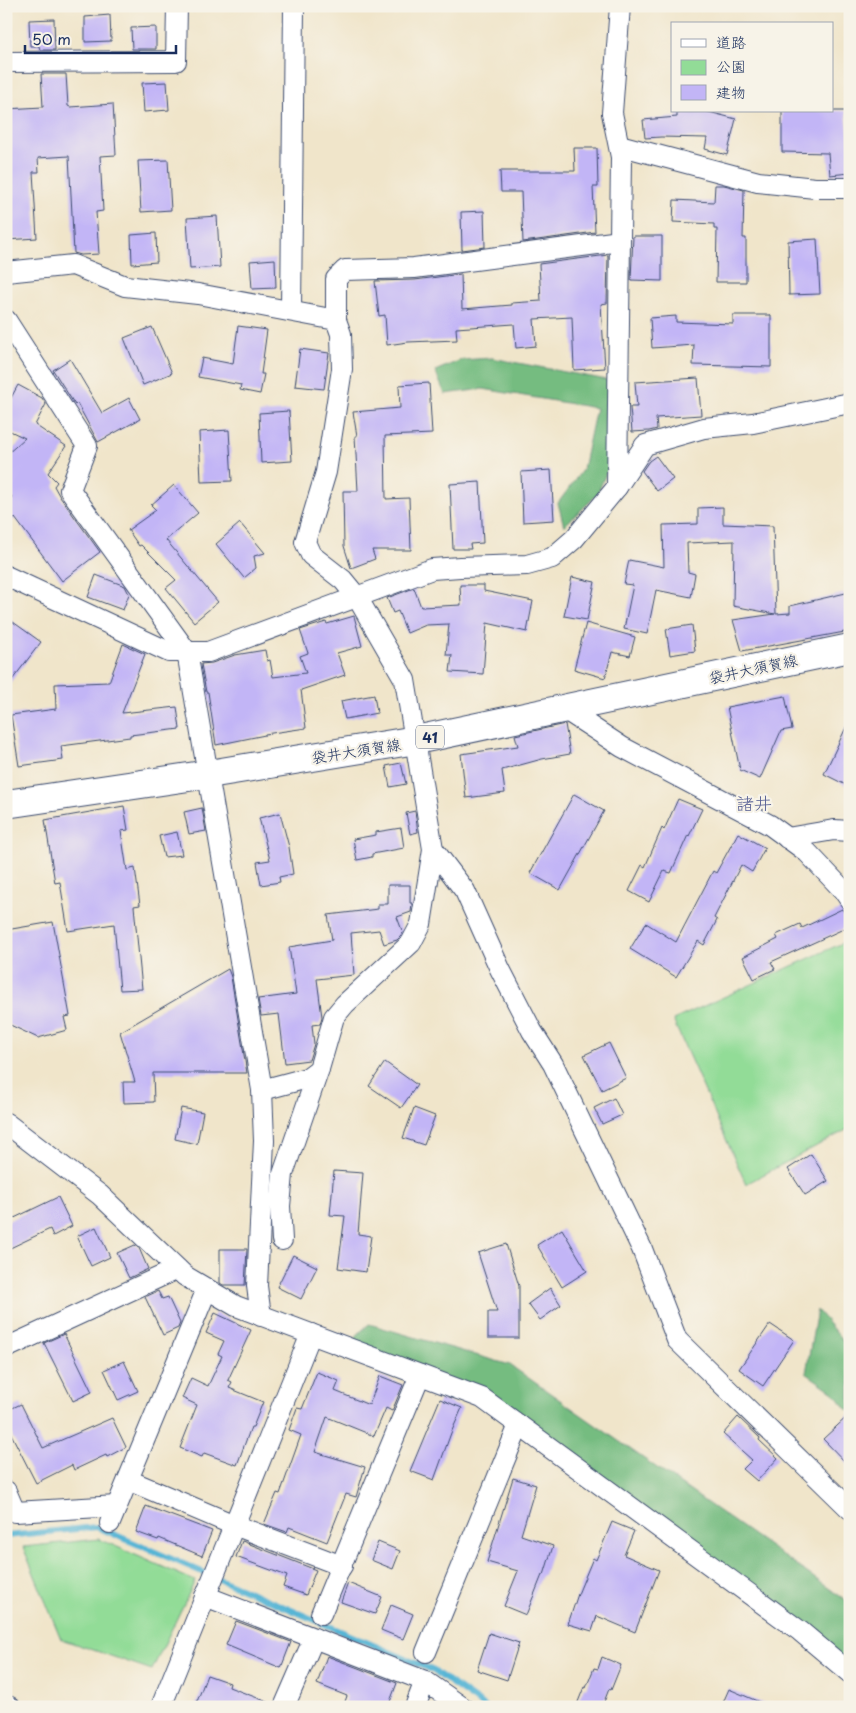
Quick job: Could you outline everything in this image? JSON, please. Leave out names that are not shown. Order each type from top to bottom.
[{"type":"main road","name":"袋井大須賀線","points":[[6,804],[209,774],[416,740],[850,648]]},
{"type":"street","points":[[6,62],[176,61],[177,6]]},
{"type":"street","points":[[291,311],[294,6]]},
{"type":"street","points":[[617,486],[621,157],[612,113],[620,6]]},
{"type":"street","points":[[618,145],[758,182],[815,188],[850,188]]},
{"type":"street","points":[[282,1240],[280,1206],[283,1174],[319,1069],[334,1017],[345,1004],[411,943],[421,924],[433,849],[406,680],[356,597],[343,580],[311,555],[305,542],[326,472],[342,369],[341,334],[336,320],[336,279],[345,270],[414,268],[620,241]]},
{"type":"street","points":[[6,272],[73,265],[125,286],[198,294],[336,320]]},
{"type":"street","points":[[6,320],[87,446],[70,490],[187,652],[262,1090],[264,1141],[257,1286],[261,1316]]},
{"type":"street","points":[[6,576],[169,652],[208,652],[432,569],[460,566],[527,565],[552,558],[574,539],[617,486],[645,445],[704,428],[753,423],[850,403]]},
{"type":"street","points":[[564,709],[622,747],[770,825],[807,852],[844,890],[850,900]]},
{"type":"street","points":[[787,838],[834,830],[850,831]]},
{"type":"street","points":[[433,849],[465,891],[500,969],[532,1031],[558,1073],[642,1249],[677,1340],[850,1509]]},
{"type":"street","points":[[262,1090],[308,1078],[319,1069]]},
{"type":"street","points":[[6,1123],[100,1195],[185,1276],[236,1306],[482,1398],[792,1625],[850,1673]]},
{"type":"street","points":[[6,1348],[177,1269]]},
{"type":"street","points":[[6,1491],[15,1512],[114,1515],[207,1289]]},
{"type":"street","points":[[160,1707],[311,1334]]},
{"type":"street","points":[[322,1614],[420,1375]]},
{"type":"street","points":[[426,1652],[519,1425]]},
{"type":"street","points":[[128,1480],[234,1525],[342,1566]]},
{"type":"street","points":[[205,1596],[426,1681],[462,1707]]},
{"type":"street","points":[[284,1707],[314,1638]]},
{"type":"street","points":[[415,1707],[426,1681]]},
{"type":"street","points":[[6,1705],[10,1707]]},
{"type":"green space","points":[[492,358],[607,380],[618,417],[607,471],[597,495],[564,526],[558,503],[583,469],[596,408],[483,389],[445,394],[435,371],[461,360]]},
{"type":"green space","points":[[847,941],[850,943],[850,1128],[746,1184],[673,1020]]},
{"type":"green space","points":[[817,1310],[850,1349],[850,1412],[833,1392],[806,1373]]},
{"type":"green space","points":[[369,1324],[510,1365],[850,1603],[850,1669],[482,1398],[349,1348],[357,1335]]},
{"type":"green space","points":[[99,1539],[195,1581],[152,1670],[61,1639],[23,1547]]},
{"type":"building","points":[[110,15],[111,41],[85,42],[85,17]]},
{"type":"building","points":[[54,19],[55,50],[40,50],[39,46],[30,46],[29,20]]},
{"type":"building","points":[[156,27],[156,49],[132,49],[131,28]]},
{"type":"building","points":[[41,74],[66,74],[68,106],[70,107],[113,104],[116,155],[100,156],[103,211],[96,212],[99,254],[81,255],[74,253],[69,156],[38,158],[39,172],[33,172],[37,238],[6,240],[6,189],[9,189],[6,109],[43,107]]},
{"type":"building","points":[[167,82],[169,110],[144,112],[142,83]]},
{"type":"building","points":[[846,111],[850,173],[830,175],[828,153],[782,152],[782,112]]},
{"type":"building","points":[[677,112],[709,112],[736,119],[727,155],[705,149],[707,138],[645,138],[643,120],[677,117]]},
{"type":"building","points":[[574,148],[597,148],[598,187],[593,187],[595,232],[523,242],[521,192],[501,192],[500,171],[575,171]]},
{"type":"building","points":[[168,160],[171,210],[141,212],[138,161]]},
{"type":"building","points":[[715,185],[724,185],[744,190],[743,238],[746,238],[746,282],[716,282],[717,229],[714,229],[714,224],[673,222],[674,200],[714,202]]},
{"type":"building","points":[[484,211],[485,247],[462,250],[461,212]]},
{"type":"building","points":[[217,216],[220,267],[190,269],[187,218]]},
{"type":"building","points":[[156,233],[157,262],[132,264],[131,235]]},
{"type":"building","points":[[633,236],[662,236],[662,281],[631,280]]},
{"type":"building","points":[[817,239],[820,294],[789,295],[788,241]]},
{"type":"building","points":[[608,255],[607,303],[601,304],[605,368],[574,370],[572,317],[534,319],[536,346],[516,348],[514,324],[456,328],[457,340],[387,345],[385,315],[379,316],[375,281],[415,280],[461,274],[462,309],[512,305],[512,303],[541,301],[539,264]]},
{"type":"building","points":[[275,259],[276,288],[252,289],[250,261]]},
{"type":"building","points":[[733,315],[771,315],[771,367],[693,365],[694,345],[652,348],[650,318],[676,316],[676,322],[733,324]]},
{"type":"building","points":[[238,326],[267,330],[261,374],[264,374],[260,394],[240,390],[241,385],[198,377],[202,358],[233,364]]},
{"type":"building","points":[[152,327],[172,373],[143,385],[124,338]]},
{"type":"building","points":[[300,349],[329,353],[324,389],[295,386]]},
{"type":"building","points":[[70,359],[102,413],[129,398],[140,419],[98,442],[77,403],[75,405],[53,370]]},
{"type":"building","points":[[698,378],[701,415],[656,418],[657,429],[632,432],[630,407],[637,407],[635,382]]},
{"type":"building","points":[[429,383],[432,434],[385,436],[386,499],[409,498],[411,550],[372,550],[375,559],[351,568],[344,546],[343,491],[358,491],[355,436],[357,436],[353,412],[400,408],[399,385]]},
{"type":"building","points":[[18,385],[42,398],[46,404],[35,425],[66,446],[48,473],[57,482],[54,486],[60,497],[100,552],[62,581],[15,518],[6,527],[6,502],[12,497],[6,490],[6,455],[25,438],[6,429],[6,407]]},
{"type":"building","points":[[289,411],[292,461],[261,463],[259,413]]},
{"type":"building","points":[[229,430],[232,481],[201,482],[199,432]]},
{"type":"building","points":[[656,456],[673,479],[657,491],[642,471],[649,461]]},
{"type":"building","points":[[551,470],[554,520],[523,522],[521,472]]},
{"type":"building","points":[[480,482],[483,543],[470,544],[471,549],[453,549],[450,484]]},
{"type":"building","points":[[174,485],[198,513],[166,540],[218,602],[194,622],[166,588],[176,580],[141,545],[139,546],[128,530],[156,510],[151,505]]},
{"type":"building","points":[[723,507],[723,524],[773,526],[776,614],[790,613],[790,606],[850,592],[850,631],[742,651],[733,620],[775,614],[733,606],[734,541],[687,543],[688,572],[695,574],[691,597],[656,590],[647,634],[624,629],[633,585],[624,584],[629,560],[664,567],[663,525],[698,524],[698,508]]},
{"type":"building","points":[[240,523],[265,553],[254,556],[256,568],[244,578],[216,544]]},
{"type":"building","points":[[96,575],[125,586],[129,594],[123,610],[88,597]]},
{"type":"building","points":[[572,577],[595,582],[587,620],[564,616]]},
{"type":"building","points":[[460,585],[484,585],[484,591],[533,601],[527,632],[487,623],[483,674],[450,672],[452,655],[446,655],[449,624],[426,625],[407,633],[398,611],[393,613],[387,598],[414,588],[421,607],[461,605]]},
{"type":"building","points":[[354,616],[362,646],[337,653],[345,675],[301,690],[306,728],[265,734],[216,745],[208,692],[206,692],[201,664],[212,663],[235,655],[265,650],[267,661],[270,660],[273,677],[306,673],[300,656],[308,653],[300,630]]},
{"type":"building","points":[[6,617],[41,642],[6,688]]},
{"type":"building","points":[[586,623],[635,637],[630,656],[612,652],[605,678],[574,669]]},
{"type":"building","points":[[692,625],[695,651],[670,655],[666,629]]},
{"type":"building","points":[[123,644],[145,654],[122,713],[177,707],[180,729],[61,746],[63,760],[19,766],[11,715],[56,709],[55,684],[109,682]]},
{"type":"building","points":[[374,695],[377,713],[345,719],[341,701]]},
{"type":"building","points":[[785,696],[792,729],[781,731],[760,779],[740,770],[727,707]]},
{"type":"building","points":[[850,719],[850,787],[824,774]]},
{"type":"building","points":[[565,724],[570,754],[542,759],[502,770],[505,793],[466,798],[461,754],[518,746],[515,735]]},
{"type":"building","points":[[401,763],[406,784],[390,787],[386,766]]},
{"type":"building","points":[[574,794],[604,811],[560,890],[530,873]]},
{"type":"building","points":[[678,799],[702,809],[671,873],[664,871],[649,902],[629,891],[642,865],[645,867],[662,828],[664,830]]},
{"type":"building","points":[[124,806],[128,830],[121,831],[127,870],[135,868],[140,905],[134,906],[142,989],[120,990],[114,924],[68,931],[60,882],[55,883],[45,820]]},
{"type":"building","points":[[202,808],[206,831],[189,834],[184,812]]},
{"type":"building","points":[[415,811],[418,832],[410,834],[406,813]]},
{"type":"building","points":[[280,813],[289,847],[293,874],[279,877],[280,882],[261,885],[257,862],[270,860],[259,818]]},
{"type":"building","points":[[401,828],[404,848],[372,854],[372,857],[357,860],[353,839],[376,835],[376,832]]},
{"type":"building","points":[[177,832],[182,855],[164,857],[159,836]]},
{"type":"building","points":[[738,833],[765,848],[752,872],[741,865],[714,918],[717,920],[704,945],[698,941],[676,977],[630,949],[646,923],[676,942],[713,871],[716,873]]},
{"type":"building","points":[[388,885],[410,885],[411,912],[397,917],[403,933],[397,940],[384,944],[379,930],[351,933],[354,975],[317,979],[322,1017],[320,1024],[312,1025],[314,1044],[309,1060],[285,1063],[279,1014],[261,1016],[258,999],[296,994],[289,947],[332,940],[328,915],[378,909],[378,904],[388,904]]},
{"type":"building","points":[[842,909],[850,921],[850,926],[771,962],[775,969],[754,979],[743,957],[778,939],[776,935],[800,924],[802,928]]},
{"type":"building","points":[[53,922],[70,1016],[64,1017],[67,1030],[38,1038],[6,1023],[6,930]]},
{"type":"building","points":[[228,969],[231,977],[247,1073],[153,1073],[154,1102],[124,1103],[123,1082],[135,1082],[120,1032]]},
{"type":"building","points":[[609,1043],[626,1078],[602,1090],[584,1055]]},
{"type":"building","points":[[385,1062],[417,1085],[401,1108],[369,1086]]},
{"type":"building","points":[[614,1098],[622,1115],[602,1124],[594,1108]]},
{"type":"building","points":[[181,1108],[203,1112],[197,1144],[175,1139]]},
{"type":"building","points":[[414,1108],[435,1116],[424,1145],[403,1138]]},
{"type":"building","points":[[811,1154],[828,1181],[805,1195],[788,1169]]},
{"type":"building","points":[[334,1171],[363,1173],[358,1234],[371,1236],[366,1272],[338,1268],[345,1216],[330,1215]]},
{"type":"building","points":[[58,1197],[72,1226],[53,1236],[50,1229],[6,1250],[6,1222]]},
{"type":"building","points":[[96,1227],[110,1257],[91,1266],[77,1236]]},
{"type":"building","points":[[562,1229],[587,1271],[562,1287],[537,1245]]},
{"type":"building","points":[[506,1244],[519,1286],[519,1338],[488,1338],[488,1312],[497,1312],[478,1253]]},
{"type":"building","points":[[135,1245],[139,1248],[148,1269],[129,1278],[117,1253]]},
{"type":"building","points":[[220,1249],[247,1249],[245,1285],[223,1285],[220,1283]]},
{"type":"building","points":[[293,1255],[317,1267],[301,1299],[277,1287]]},
{"type":"building","points":[[550,1288],[561,1305],[540,1320],[528,1304]]},
{"type":"building","points":[[158,1291],[162,1299],[168,1297],[180,1323],[178,1328],[163,1335],[145,1297]]},
{"type":"building","points":[[215,1313],[251,1330],[228,1380],[232,1382],[229,1388],[263,1402],[253,1427],[251,1427],[237,1465],[204,1453],[202,1457],[180,1448],[197,1405],[182,1398],[191,1378],[208,1386],[222,1356],[218,1354],[224,1341],[206,1333]]},
{"type":"building","points":[[770,1324],[794,1340],[763,1386],[739,1369]]},
{"type":"building","points":[[64,1334],[92,1392],[73,1401],[44,1343]]},
{"type":"building","points":[[124,1361],[138,1391],[118,1400],[104,1370]]},
{"type":"building","points":[[317,1372],[339,1381],[335,1391],[369,1405],[380,1376],[403,1385],[392,1411],[386,1408],[374,1436],[327,1417],[315,1452],[365,1467],[356,1497],[346,1494],[327,1542],[289,1527],[287,1532],[264,1524],[277,1493],[280,1494],[301,1435],[289,1430],[297,1408],[302,1409]]},
{"type":"building","points":[[440,1399],[462,1408],[434,1480],[410,1471]]},
{"type":"building","points":[[21,1404],[43,1448],[112,1418],[126,1447],[74,1470],[72,1465],[36,1483],[6,1424],[6,1411]]},
{"type":"building","points":[[850,1414],[850,1467],[823,1439]]},
{"type":"building","points":[[738,1417],[778,1458],[757,1481],[743,1469],[752,1460],[723,1434]]},
{"type":"building","points":[[513,1478],[536,1485],[521,1535],[553,1546],[544,1575],[542,1575],[526,1615],[504,1606],[518,1571],[487,1562]]},
{"type":"building","points":[[146,1506],[212,1531],[202,1556],[159,1538],[158,1540],[136,1532]]},
{"type":"building","points":[[612,1522],[634,1531],[624,1555],[659,1570],[635,1632],[597,1616],[592,1631],[568,1624],[593,1558],[596,1560]]},
{"type":"building","points":[[242,1541],[316,1570],[306,1595],[283,1587],[287,1576],[236,1557]]},
{"type":"building","points":[[378,1542],[400,1551],[393,1569],[371,1560]]},
{"type":"building","points":[[348,1583],[382,1597],[375,1614],[341,1602]]},
{"type":"building","points":[[391,1605],[413,1614],[403,1639],[381,1630]]},
{"type":"building","points":[[236,1621],[291,1642],[281,1668],[226,1645]]},
{"type":"building","points":[[489,1633],[519,1643],[507,1680],[477,1670]]},
{"type":"building","points":[[327,1656],[397,1683],[388,1707],[343,1707],[347,1696],[317,1684]]},
{"type":"building","points":[[602,1657],[621,1665],[611,1690],[609,1689],[602,1707],[576,1707],[584,1687],[586,1688],[594,1668],[598,1669]]},
{"type":"building","points":[[207,1675],[230,1683],[229,1687],[273,1704],[272,1707],[195,1707]]},
{"type":"building","points":[[729,1689],[771,1707],[721,1707]]},
{"type":"waterway","points":[[6,1536],[97,1527],[434,1671],[485,1707]]},
{"type":"district","name":"諸井","points":[[754,802]]}]
